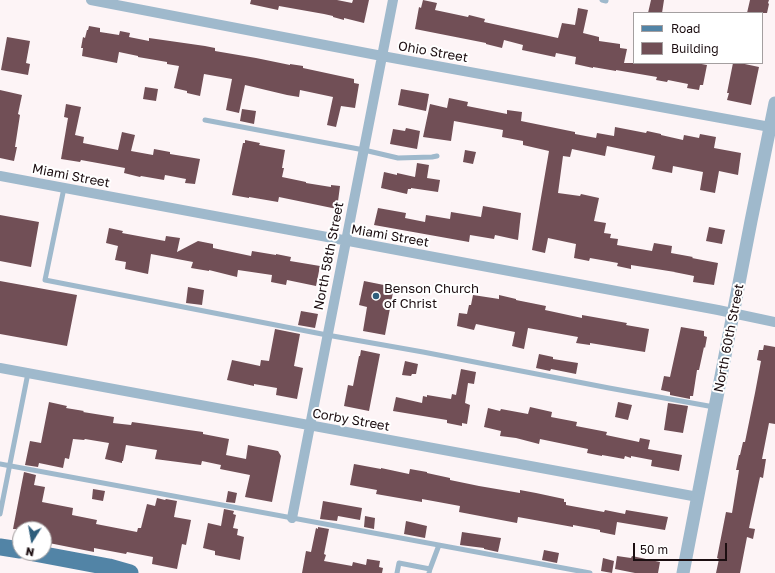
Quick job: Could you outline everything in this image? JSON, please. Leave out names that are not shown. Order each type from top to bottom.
[{"type":"main road","points":[[0,547],[12,549]]},
{"type":"main road","points":[[52,556],[109,567],[130,573]]},
{"type":"street","name":"Ohio Street","points":[[91,0],[382,56],[770,127]]},
{"type":"street","name":"North 58th Street","points":[[292,518],[393,0]]},
{"type":"street","name":"North 60th Street","points":[[683,573],[775,103]]},
{"type":"street","name":"Miami Street","points":[[0,176],[710,308],[775,322]]},
{"type":"street","name":"Corby Street","points":[[0,368],[698,497]]},
{"type":"lane","points":[[205,120],[364,150],[398,158],[436,156]]},
{"type":"lane","points":[[64,188],[45,280],[328,335],[715,407]]},
{"type":"lane","points":[[0,514],[28,373]]},
{"type":"lane","points":[[0,464],[590,573]]},
{"type":"lane","points":[[397,573],[399,563],[429,571],[439,545]]},
{"type":"lane","points":[[556,573],[557,567]]},
{"type":"building","points":[[251,0],[337,0],[352,3],[353,0],[369,0],[364,23],[279,6],[278,10],[250,4]]},
{"type":"building","points":[[423,0],[437,3],[435,10],[468,17],[469,15],[485,19],[484,22],[558,38],[562,23],[575,25],[578,8],[588,10],[583,33],[599,37],[599,41],[620,44],[620,48],[627,49],[624,63],[707,65],[703,85],[700,85],[699,90],[687,88],[688,84],[668,80],[667,82],[656,80],[657,77],[575,64],[576,57],[556,53],[555,57],[522,50],[523,45],[504,40],[502,48],[486,43],[415,29],[419,7],[421,8]]},
{"type":"building","points":[[651,0],[664,0],[662,12],[648,12]]},
{"type":"building","points":[[750,0],[769,0],[767,13],[747,12]]},
{"type":"building","points":[[89,26],[100,28],[100,32],[119,35],[120,31],[130,33],[129,37],[149,41],[149,38],[205,46],[215,48],[215,51],[303,66],[303,68],[354,79],[354,83],[359,84],[355,108],[341,106],[336,127],[327,125],[333,97],[300,90],[299,97],[245,85],[239,113],[226,110],[232,79],[204,74],[200,96],[174,88],[179,66],[119,52],[117,63],[82,56],[83,48],[81,48],[83,37],[85,38]]},
{"type":"building","points":[[7,37],[30,41],[26,63],[30,64],[28,75],[1,70]]},
{"type":"building","points":[[733,64],[745,64],[759,67],[751,105],[727,100],[729,93],[727,93]]},
{"type":"building","points":[[145,87],[158,89],[156,101],[143,99]]},
{"type":"building","points":[[401,89],[429,94],[426,111],[398,105]]},
{"type":"building","points":[[0,90],[22,95],[18,114],[20,115],[14,161],[0,158]]},
{"type":"building","points":[[449,98],[468,102],[467,106],[507,114],[507,110],[522,112],[521,121],[575,132],[575,134],[596,138],[597,133],[614,136],[615,127],[646,133],[647,131],[683,140],[684,135],[699,138],[700,134],[716,137],[714,148],[741,153],[738,175],[719,171],[715,193],[700,190],[703,172],[673,166],[672,173],[652,169],[655,156],[607,146],[605,156],[572,149],[570,157],[563,156],[558,193],[580,196],[581,194],[599,198],[594,221],[606,223],[604,233],[611,234],[610,238],[618,239],[617,245],[652,251],[654,243],[672,246],[671,253],[718,263],[714,285],[693,282],[694,276],[675,272],[631,265],[631,269],[617,266],[618,263],[590,258],[589,261],[574,258],[576,244],[548,238],[545,253],[532,250],[549,151],[523,145],[523,141],[502,137],[503,130],[454,121],[451,141],[423,137],[430,104],[447,108]]},
{"type":"building","points":[[66,104],[81,107],[75,135],[84,137],[83,143],[118,150],[122,132],[135,135],[131,151],[153,155],[154,149],[170,152],[170,154],[200,159],[195,184],[185,183],[186,179],[165,175],[164,180],[140,177],[124,173],[125,168],[81,160],[80,162],[61,159],[68,118],[64,117]]},
{"type":"building","points":[[242,109],[256,111],[254,124],[240,121]]},
{"type":"building","points":[[406,128],[420,131],[417,149],[390,144],[393,129],[405,131]]},
{"type":"building","points":[[245,140],[260,143],[259,145],[285,150],[282,177],[331,187],[331,185],[340,186],[337,209],[279,197],[278,202],[232,195],[243,143],[245,143]]},
{"type":"building","points":[[465,150],[476,152],[473,164],[463,162]]},
{"type":"building","points":[[417,163],[429,165],[427,178],[440,180],[438,192],[411,188],[408,189],[407,194],[381,188],[384,172],[415,177]]},
{"type":"building","points":[[483,206],[521,213],[518,240],[495,235],[494,239],[470,235],[469,242],[374,225],[378,208],[406,213],[405,218],[425,222],[426,215],[450,219],[451,212],[481,217]]},
{"type":"building","points":[[0,215],[39,222],[31,267],[0,261]]},
{"type":"building","points":[[709,227],[725,230],[722,244],[706,241]]},
{"type":"building","points":[[109,228],[123,231],[122,233],[165,241],[166,236],[180,238],[177,252],[198,241],[213,244],[213,248],[251,256],[252,251],[291,257],[290,261],[320,266],[316,286],[287,280],[286,285],[271,282],[272,275],[238,270],[237,277],[209,270],[191,268],[193,262],[151,254],[148,274],[125,269],[126,262],[115,260],[118,246],[106,243]]},
{"type":"building","points":[[0,281],[77,295],[67,346],[0,334]]},
{"type":"building","points":[[364,281],[394,287],[385,335],[363,331],[367,307],[359,305]]},
{"type":"building","points":[[188,287],[204,290],[202,305],[186,303]]},
{"type":"building","points":[[473,295],[499,299],[499,295],[546,306],[545,310],[582,318],[582,315],[627,323],[626,325],[649,329],[645,352],[590,343],[590,345],[576,343],[578,337],[528,328],[524,349],[512,346],[515,332],[476,324],[474,330],[457,326],[459,313],[467,314]]},
{"type":"building","points":[[301,311],[318,314],[315,328],[298,325]]},
{"type":"building","points":[[681,327],[704,331],[704,336],[707,337],[699,370],[697,370],[693,396],[690,396],[690,399],[670,395],[670,392],[661,390],[664,376],[670,377]]},
{"type":"building","points":[[275,329],[300,334],[294,366],[303,368],[297,399],[276,395],[277,388],[254,384],[254,386],[227,380],[232,360],[260,366],[261,360],[269,361]]},
{"type":"building","points":[[764,345],[775,347],[775,424],[769,423],[762,459],[766,459],[763,478],[760,477],[749,528],[755,529],[753,539],[747,537],[740,573],[716,573],[719,559],[717,558],[726,512],[732,513],[739,470],[736,470],[743,442],[745,442],[761,361],[757,360],[759,350],[763,350]]},
{"type":"building","points":[[361,350],[380,354],[369,411],[344,406],[348,385],[353,386]]},
{"type":"building","points":[[539,354],[553,357],[553,359],[578,363],[576,374],[551,369],[550,371],[536,368]]},
{"type":"building","points":[[405,361],[418,364],[416,374],[412,374],[411,376],[402,375]]},
{"type":"building","points":[[461,369],[476,372],[474,384],[468,383],[465,403],[470,405],[467,424],[462,423],[462,426],[447,423],[447,420],[393,411],[396,397],[422,403],[423,396],[427,397],[427,395],[451,399],[452,394],[456,395]]},
{"type":"building","points":[[49,402],[67,406],[66,408],[84,411],[83,412],[114,417],[113,423],[131,425],[132,422],[203,432],[203,434],[229,439],[226,455],[246,459],[248,445],[278,451],[281,456],[272,502],[245,497],[250,475],[220,469],[221,465],[202,461],[201,465],[155,459],[157,450],[126,445],[122,463],[105,459],[109,443],[85,439],[73,439],[69,459],[65,458],[63,468],[39,463],[38,467],[25,465],[30,441],[41,443]]},
{"type":"building","points":[[618,402],[632,405],[628,420],[615,417]]},
{"type":"building","points":[[668,403],[688,406],[683,433],[664,430]]},
{"type":"building","points":[[530,407],[552,412],[551,417],[577,422],[576,426],[607,432],[606,435],[639,442],[640,438],[650,440],[648,449],[682,455],[679,471],[651,466],[652,460],[631,456],[631,458],[625,456],[624,459],[602,456],[587,453],[588,449],[540,439],[539,444],[516,438],[500,436],[501,431],[484,427],[488,408],[528,414]]},
{"type":"building","points":[[354,464],[409,474],[410,469],[427,472],[450,478],[450,480],[479,486],[520,493],[520,490],[564,499],[566,505],[604,512],[605,510],[625,514],[626,510],[668,517],[665,530],[617,522],[615,535],[600,532],[600,530],[573,525],[573,527],[518,517],[517,523],[459,512],[460,506],[422,499],[422,502],[376,494],[377,490],[350,485]]},
{"type":"building","points":[[24,472],[36,475],[34,485],[45,487],[42,502],[73,508],[72,515],[97,520],[96,524],[137,532],[138,528],[141,528],[147,504],[155,506],[157,498],[177,501],[174,517],[191,520],[186,545],[182,544],[177,569],[152,564],[153,557],[94,548],[94,552],[52,544],[52,521],[15,521]]},
{"type":"building","points":[[93,489],[105,491],[103,501],[92,499]]},
{"type":"building","points":[[228,491],[237,493],[235,503],[226,502]]},
{"type":"building","points":[[323,501],[362,508],[360,520],[338,516],[337,521],[320,519]]},
{"type":"building","points":[[224,509],[234,511],[233,514],[236,515],[233,528],[238,529],[237,535],[244,537],[240,560],[215,555],[215,551],[203,548],[208,523],[221,526]]},
{"type":"building","points":[[365,516],[375,518],[374,529],[364,527]]},
{"type":"building","points":[[406,521],[427,526],[425,538],[404,534]]},
{"type":"building","points":[[318,527],[329,529],[324,561],[352,566],[353,562],[366,565],[367,559],[380,561],[379,567],[383,568],[382,573],[302,573],[306,551],[311,552],[316,528],[318,529]]},
{"type":"building","points":[[462,532],[501,538],[498,552],[484,548],[460,545]]},
{"type":"building","points":[[544,550],[559,553],[557,563],[542,560]]},
{"type":"building","points":[[617,556],[631,558],[632,556],[660,562],[658,573],[635,573],[615,569]]},
{"type":"building","points":[[603,558],[614,561],[612,573],[601,571]]},
{"type":"place","name":"Benson Church of Christ","points":[[376,296]]}]
